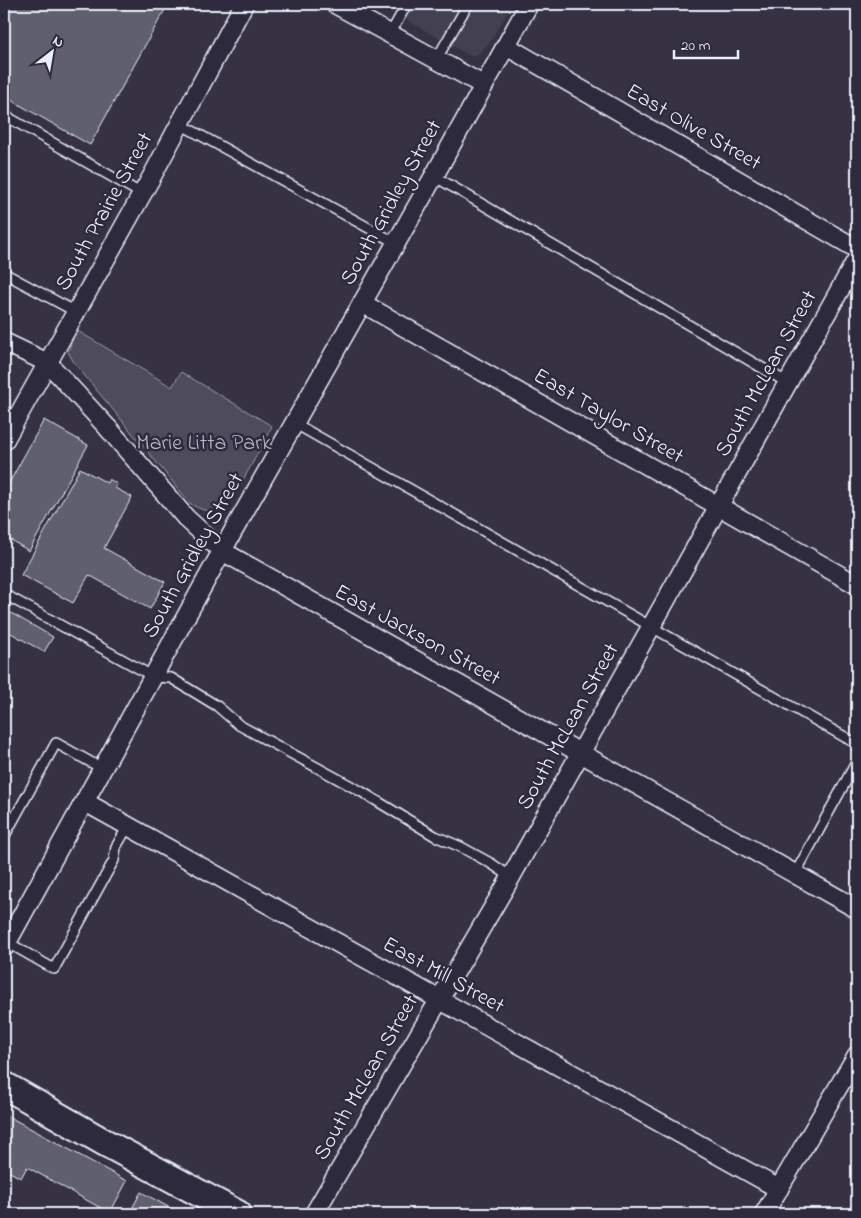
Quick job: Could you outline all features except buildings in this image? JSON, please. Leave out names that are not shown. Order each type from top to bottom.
[{"type":"main road","points":[[4,1085],[111,1146],[238,1214]]},
{"type":"street","name":"South Prairie Street","points":[[4,441],[10,414],[48,363],[142,194],[244,4]]},
{"type":"street","points":[[335,4],[484,85]]},
{"type":"street","name":"South Gridley Street","points":[[6,945],[222,551],[529,4]]},
{"type":"street","name":"East Olive Street","points":[[506,46],[857,249]]},
{"type":"street","name":"South McLean Street","points":[[314,1214],[511,877],[857,259]]},
{"type":"street","name":"East Taylor Street","points":[[362,303],[857,585]]},
{"type":"street","name":"East Jackson Street","points":[[4,342],[48,363],[108,427],[186,518],[222,551],[857,909]]},
{"type":"street","name":"East Mill Street","points":[[85,802],[779,1189]]},
{"type":"street","points":[[764,1214],[857,1055]]},
{"type":"lane","points":[[390,34],[407,4]]},
{"type":"lane","points":[[436,60],[468,4]]},
{"type":"lane","points":[[4,115],[142,194]]},
{"type":"lane","points":[[180,124],[396,243]]},
{"type":"lane","points":[[434,176],[788,383]]},
{"type":"lane","points":[[4,273],[76,312]]},
{"type":"lane","points":[[294,423],[857,744]]},
{"type":"lane","points":[[4,594],[154,677],[171,678],[217,706],[239,725],[362,792],[435,836],[461,847],[492,864],[511,877]]},
{"type":"lane","points":[[4,836],[56,743],[103,769]]},
{"type":"lane","points":[[795,874],[857,761]]},
{"type":"lane","points":[[6,945],[54,969],[114,860],[116,847],[128,826]]},
{"type":"shaded area","points":[[378,4],[512,4],[490,42],[472,57]]},
{"type":"green space","name":"Marie Litta Park","points":[[76,330],[172,387],[181,372],[272,426],[240,485],[226,506],[221,510],[209,511],[191,504],[75,364],[68,352]]}]
